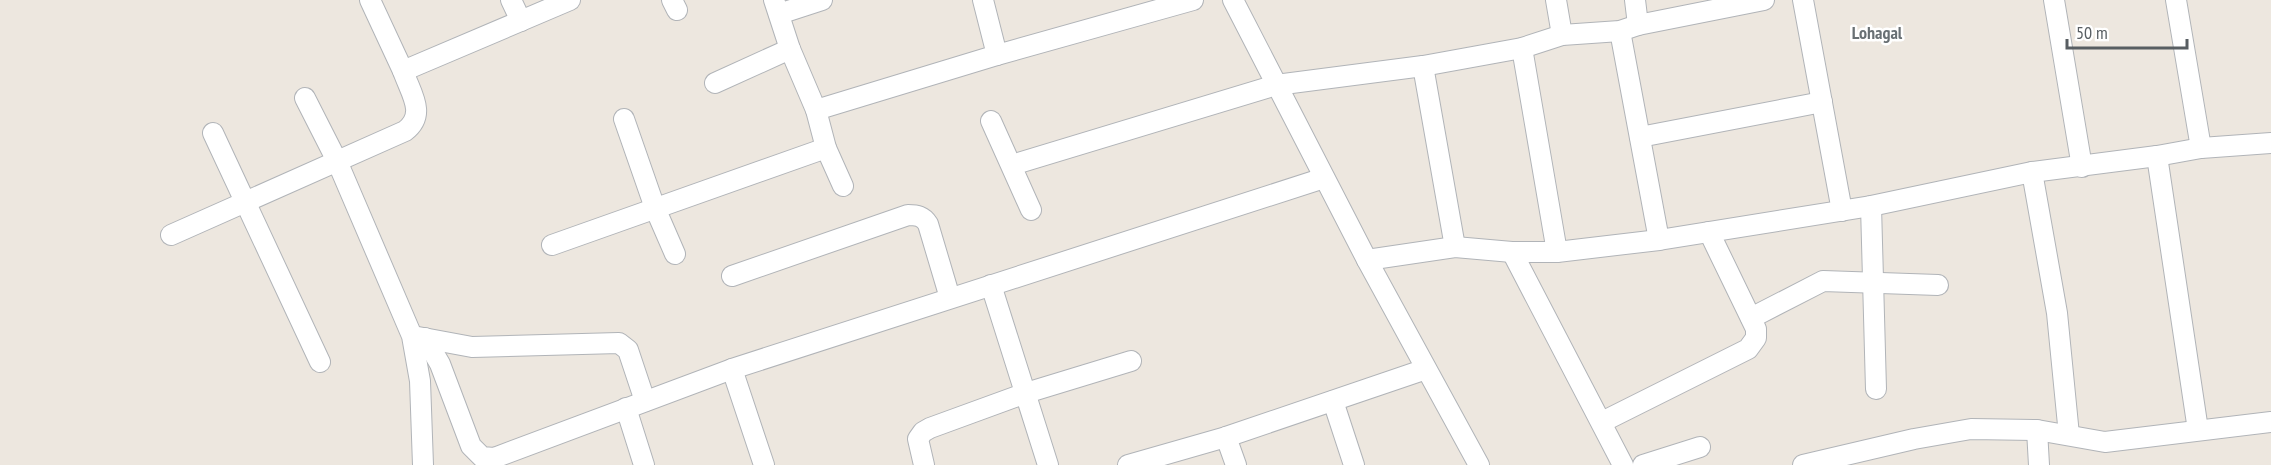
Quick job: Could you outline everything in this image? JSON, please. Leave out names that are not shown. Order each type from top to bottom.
[{"type":"street","points":[[171,235],[405,131],[414,124],[417,110],[403,71],[370,0]]},
{"type":"street","points":[[512,0],[521,21]]},
{"type":"street","points":[[403,71],[570,0]]},
{"type":"street","points":[[822,0],[777,7],[790,49],[816,110],[826,148],[843,186]]},
{"type":"street","points":[[983,0],[997,55]]},
{"type":"street","points":[[816,110],[997,55],[1192,0]]},
{"type":"street","points":[[1233,0],[1367,260],[1479,465]]},
{"type":"street","points":[[1556,0],[1562,35]]},
{"type":"street","points":[[1635,0],[1629,28],[1640,137],[1659,240]]},
{"type":"street","points":[[1012,165],[1276,85],[1423,66],[1522,48],[1562,35],[1629,28],[1713,5],[1764,0]]},
{"type":"street","points":[[1803,0],[1842,211]]},
{"type":"street","points":[[2054,0],[2082,167]]},
{"type":"street","points":[[2176,0],[2200,148]]},
{"type":"street","points":[[1522,48],[1557,252]]},
{"type":"street","points":[[715,83],[790,49]]},
{"type":"street","points":[[1423,66],[1455,247]]},
{"type":"street","points":[[305,98],[337,161],[418,337],[440,364],[471,446],[482,457],[494,458],[732,369],[1324,178]]},
{"type":"street","points":[[1640,137],[1822,102]]},
{"type":"street","points":[[624,119],[655,208],[675,254]]},
{"type":"street","points":[[991,121],[1031,210]]},
{"type":"street","points":[[213,133],[320,362]]},
{"type":"street","points":[[1367,260],[1455,247],[1512,252],[1557,252],[1659,240],[1871,206],[2031,172],[2082,167],[2200,148],[2271,143]]},
{"type":"street","points":[[552,245],[826,148]]},
{"type":"street","points":[[2157,156],[2198,430]]},
{"type":"street","points":[[2031,172],[2057,313],[2069,435]]},
{"type":"street","points":[[1871,206],[1876,389]]},
{"type":"street","points":[[732,276],[908,214],[918,215],[928,224],[950,298]]},
{"type":"street","points":[[1602,422],[1748,349],[1756,338],[1756,329],[1708,232]]},
{"type":"street","points":[[1512,252],[1623,465]]},
{"type":"street","points":[[1751,318],[1823,281],[1938,285]]},
{"type":"street","points":[[991,285],[1048,465]]},
{"type":"street","points":[[418,337],[472,347],[619,343],[628,350],[645,401]]},
{"type":"street","points":[[418,337],[423,465]]},
{"type":"street","points":[[924,465],[918,439],[923,432],[1026,393],[1131,361]]},
{"type":"street","points":[[732,369],[764,465]]},
{"type":"street","points":[[1128,465],[1226,437],[1426,369]]},
{"type":"street","points":[[1333,400],[1354,465]]},
{"type":"street","points":[[626,408],[644,465]]},
{"type":"street","points":[[1803,465],[1914,439],[1971,429],[2037,430],[2106,442],[2271,422]]},
{"type":"street","points":[[2037,430],[2039,465]]},
{"type":"street","points":[[1226,437],[1236,465]]},
{"type":"street","points":[[1643,465],[1700,447]]},
{"type":"district","name":"Lohagal","points":[[1877,33]]}]
